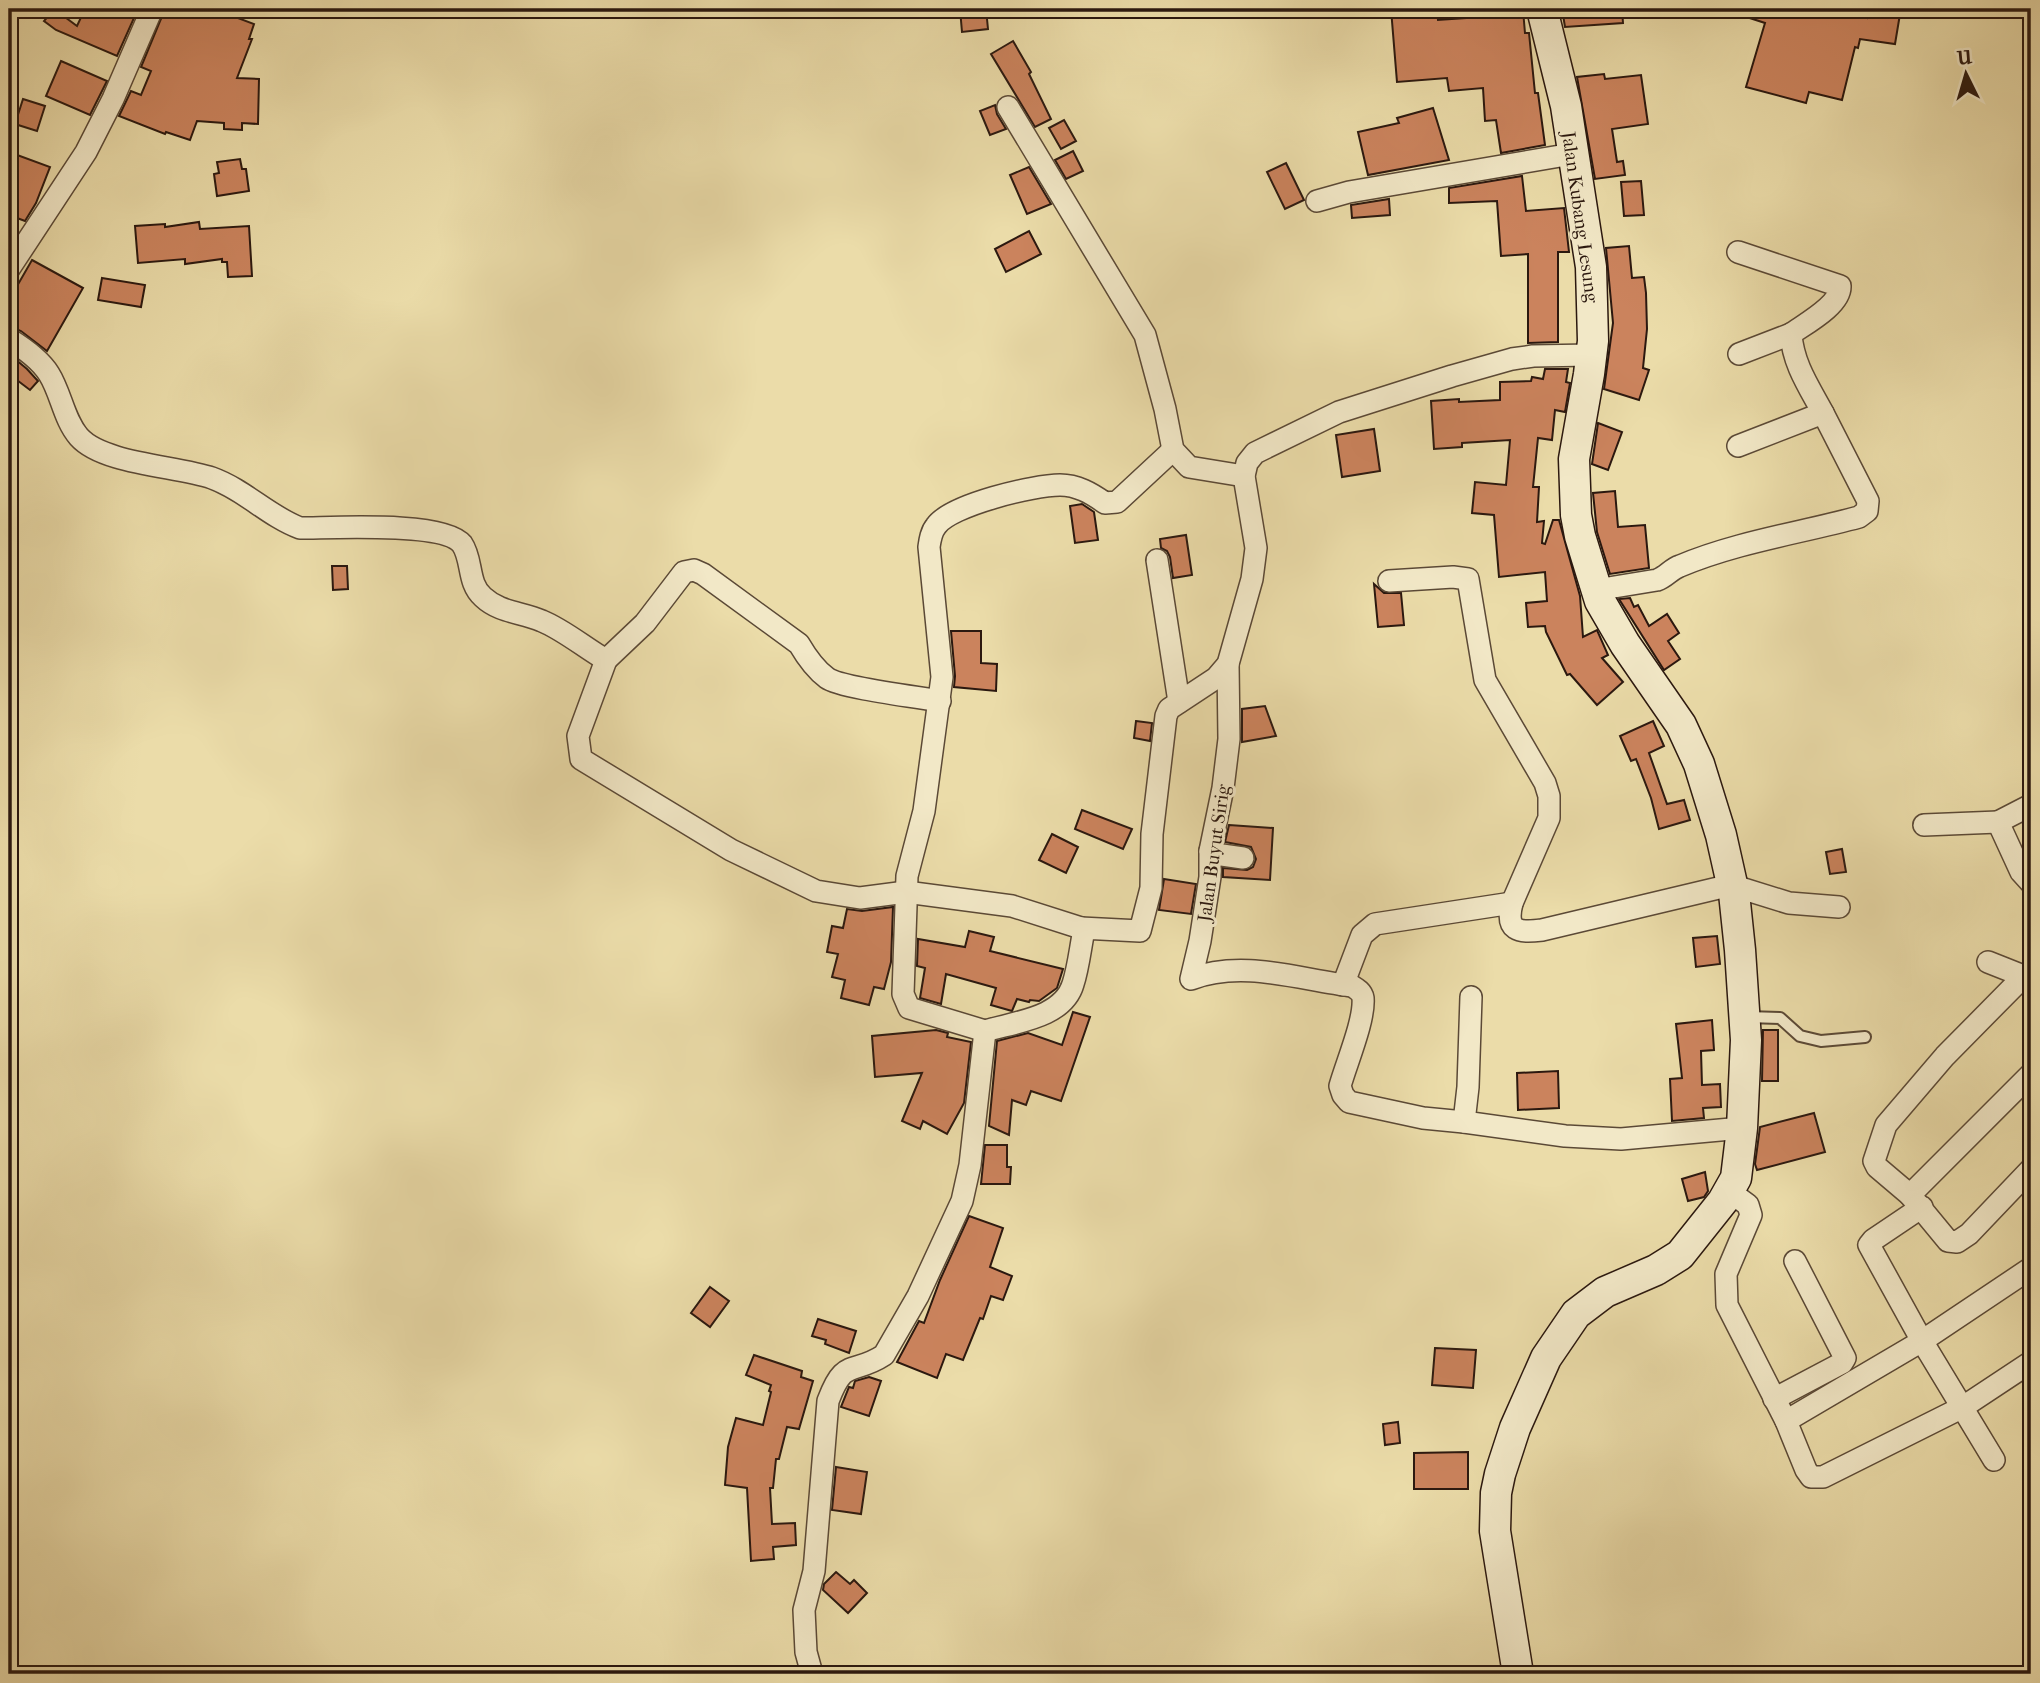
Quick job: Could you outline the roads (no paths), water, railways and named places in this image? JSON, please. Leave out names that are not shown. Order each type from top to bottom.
[{"type":"street","points":[[9,269],[17,241],[86,152],[113,99],[152,9]]},
{"type":"street","name":"Jalan Kubang Lesung","points":[[1518,1674],[1495,1531],[1496,1493],[1504,1457],[1538,1374],[1557,1339],[1576,1314],[1605,1292],[1671,1263],[1730,1191],[1735,1178],[1742,1128],[1745,1017],[1741,950],[1731,885],[1699,764],[1681,725],[1625,644],[1596,590],[1576,516],[1574,459],[1591,355],[1594,313],[1591,267],[1561,85],[1542,9]]},
{"type":"street","points":[[1008,107],[1145,335],[1173,450],[1189,467],[1244,476]]},
{"type":"street","points":[[1317,201],[1349,192],[1572,154]]},
{"type":"street","points":[[1738,252],[1840,286],[1838,297],[1791,334],[1739,354]]},
{"type":"street","points":[[1596,590],[1657,580],[1679,566],[1774,536],[1865,514],[1868,501],[1794,359],[1791,334]]},
{"type":"street","points":[[9,339],[49,373],[78,437],[93,449],[211,478],[238,489],[283,522],[300,528],[422,528],[453,535],[463,546],[472,582],[482,597],[512,613],[542,621],[606,660]]},
{"type":"street","points":[[940,701],[828,679],[805,655],[799,644],[694,570],[684,572],[645,623],[606,660],[578,736],[580,759],[731,850],[816,891],[860,898],[906,892],[1012,906],[1082,928],[1140,931],[1151,888],[1152,834],[1166,716],[1169,709],[1216,678],[1228,664],[1252,579],[1256,548],[1244,476],[1247,463],[1255,453],[1339,412],[1376,399],[1513,359],[1591,355]]},
{"type":"street","points":[[1738,446],[1823,413]]},
{"type":"street","points":[[1082,928],[1074,983],[1068,996],[1049,1013],[985,1031],[916,1011],[906,1003],[903,994],[907,876],[924,811],[942,677],[929,547],[936,525],[953,512],[988,499],[1059,485],[1082,489],[1105,503],[1117,502],[1173,450]]},
{"type":"street","points":[[1157,560],[1179,702]]},
{"type":"street","points":[[1389,581],[1459,577],[1468,579],[1485,680],[1545,783],[1549,796],[1549,818],[1512,903],[1510,923],[1515,928],[1527,932],[1731,885],[1789,903],[1839,907]]},
{"type":"street","name":"Jalan Buyut Sirig","points":[[1228,664],[1229,738],[1223,788],[1210,851],[1210,877],[1191,979],[1202,975],[1252,971],[1343,985]]},
{"type":"street","points":[[1924,825],[1998,822],[2031,805]]},
{"type":"street","points":[[1998,822],[2021,872],[2030,881]]},
{"type":"street","points":[[1210,851],[1243,858]]},
{"type":"street","points":[[1512,903],[1375,924],[1362,935],[1343,985],[1360,991],[1363,998],[1358,1027],[1340,1086],[1349,1102],[1423,1118],[1564,1136],[1621,1139],[1742,1128]]},
{"type":"street","points":[[1988,962],[2027,977],[1944,1056],[1886,1125],[1874,1161],[1877,1167],[1916,1201],[1948,1241],[1956,1242],[1969,1234],[2031,1169]]},
{"type":"street","points":[[1464,1122],[1471,997]]},
{"type":"street","points":[[812,1674],[806,1652],[804,1610],[814,1571],[828,1401],[838,1377],[846,1370],[875,1361],[884,1355],[918,1296],[962,1201],[970,1165],[985,1031]]},
{"type":"street","points":[[1994,1460],[1922,1341],[1869,1245],[1916,1201],[2031,1074]]},
{"type":"street","points":[[1730,1191],[1748,1205],[1751,1215],[1726,1274],[1727,1305],[1811,1477],[1823,1477],[1963,1407],[2031,1362]]},
{"type":"street","points":[[1774,1399],[1842,1363],[1845,1357],[1795,1261]]},
{"type":"street","points":[[1786,1422],[1922,1341],[2031,1268]]},
{"type":"lane","points":[[1745,1017],[1780,1018],[1800,1035],[1821,1041],[1865,1037]]}]
